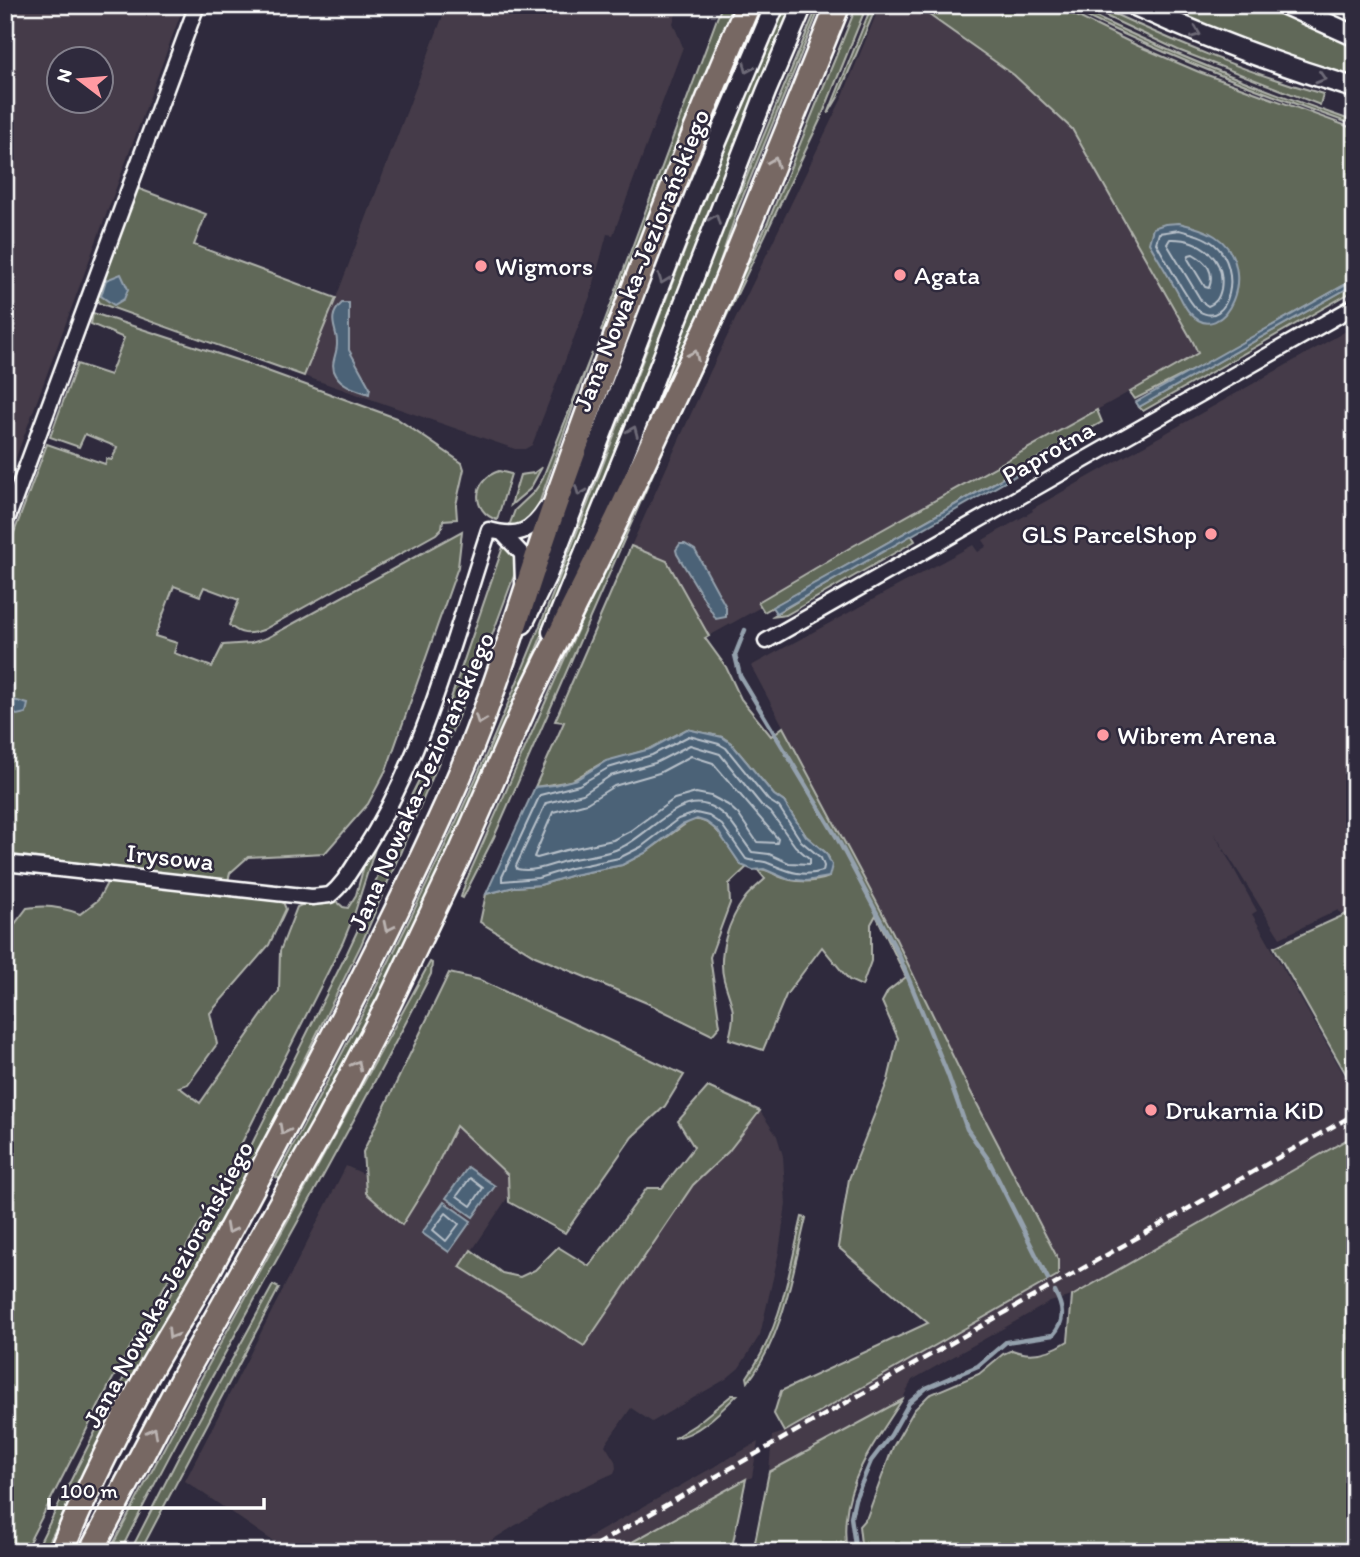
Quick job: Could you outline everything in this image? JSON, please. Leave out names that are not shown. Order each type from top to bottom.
[{"type":"main road","points":[[503,655],[562,484],[671,187],[748,5]]},
{"type":"main road","points":[[1133,5],[1203,36],[1288,68],[1355,88]]},
{"type":"main road","points":[[1286,5],[1355,36]]},
{"type":"main road","points":[[529,697],[617,519],[712,316],[838,10]]},
{"type":"main road","name":"Jana Nowaka-Jeziorańskiego","points":[[61,1552],[80,1505],[153,1364],[206,1274],[280,1138],[374,956],[460,775],[503,655]]},
{"type":"main road","name":"Jana Nowaka-Jeziorańskiego","points":[[95,1546],[184,1376],[326,1123],[389,1003],[466,842],[529,697]]},
{"type":"main road","points":[[54,1552],[80,1505]]},
{"type":"street","points":[[8,517],[197,5]]},
{"type":"street","name":"Jana Nowaka-Jeziorańskiego","points":[[503,655],[527,616],[547,575],[697,189],[775,5]]},
{"type":"street","name":"Jana Nowaka-Jeziorańskiego","points":[[529,697],[562,604],[803,5]]},
{"type":"street","name":"Paprotna","points":[[766,641],[1355,306]]},
{"type":"street","points":[[504,534],[532,528],[562,484]]},
{"type":"street","name":"Irysowa","points":[[5,863],[312,897],[330,895],[343,881],[371,839],[407,767],[429,714],[489,530],[504,534]]},
{"type":"street","points":[[504,534],[522,554],[524,596]]},
{"type":"shaded area","points":[[5,5],[184,5],[5,487]]},
{"type":"shaded area","points":[[447,5],[679,5],[673,23],[683,47],[613,235],[607,234],[591,294],[532,445],[525,449],[515,449],[304,376]]},
{"type":"shaded area","points":[[880,5],[915,5],[1014,75],[1072,129],[1199,353],[853,546],[758,603],[761,607],[709,636],[667,561],[631,546],[709,374],[842,98]]},
{"type":"shaded area","points":[[1355,326],[1355,910],[1343,916],[1338,910],[1280,938],[1214,833],[1257,911],[1252,914],[1355,1094],[1355,1135],[1072,1296],[1050,1302],[912,1380],[902,1400],[769,1472],[772,1436],[784,1432],[1058,1276],[892,931],[751,666],[973,545],[978,552],[987,546],[983,540],[1033,511],[1032,509]]},
{"type":"shaded area","points":[[760,1111],[777,1136],[783,1156],[786,1204],[779,1252],[760,1335],[739,1368],[726,1379],[652,1422],[631,1408],[605,1445],[615,1461],[614,1473],[559,1498],[473,1552],[289,1552],[185,1481],[346,1166],[366,1175],[366,1193],[402,1225],[428,1183],[456,1125],[508,1175],[508,1197],[461,1267],[584,1346],[693,1185],[728,1152]]},
{"type":"shaded area","points":[[758,1442],[752,1477],[614,1552],[563,1552]]},
{"type":"green space","points":[[722,5],[737,5],[626,283],[603,332],[601,331]]},
{"type":"green space","points":[[784,5],[793,5],[495,754],[386,988],[282,1180],[276,1177],[388,964],[490,746]]},
{"type":"green space","points":[[818,5],[821,5],[737,211],[700,321],[622,486],[726,218],[729,219]]},
{"type":"green space","points":[[857,5],[867,5],[821,118],[670,435],[494,837],[463,898],[461,897],[466,881],[603,572],[768,222]]},
{"type":"green space","points":[[872,5],[877,5],[838,97],[828,114]]},
{"type":"green space","points":[[915,5],[1054,5],[1199,72],[1355,129],[1355,279],[1205,364],[1135,399],[1130,392],[1198,353],[1193,342],[1072,129],[1014,75]]},
{"type":"green space","points":[[1063,5],[1071,5],[1209,67],[1350,120],[1346,122],[1202,68]]},
{"type":"green space","points":[[1082,5],[1095,5],[1208,54],[1323,94],[1320,105],[1178,50]]},
{"type":"green space","points":[[1154,5],[1267,5],[1355,46],[1355,77],[1256,46]]},
{"type":"green space","points":[[134,187],[206,214],[194,245],[336,298],[304,376],[99,303],[95,295]]},
{"type":"green space","points":[[1355,284],[1355,290],[1143,411],[1139,407]]},
{"type":"green space","points":[[93,313],[243,362],[396,418],[462,463],[464,469],[456,505],[457,519],[443,520],[442,528],[436,534],[263,630],[253,633],[237,631],[229,625],[239,600],[204,587],[200,596],[174,586],[155,636],[177,643],[174,653],[212,667],[223,645],[251,643],[267,638],[462,531],[458,567],[387,768],[368,804],[325,853],[248,857],[230,873],[228,881],[5,854],[5,557],[47,444],[105,464],[107,459],[112,460],[117,447],[85,434],[79,447],[50,437],[77,364],[110,375],[124,338],[91,324]]},
{"type":"green space","points":[[592,353],[534,518],[523,527],[509,526],[515,510],[541,482]]},
{"type":"green space","points":[[1097,410],[1102,422],[764,612],[758,602],[853,546]]},
{"type":"green space","points":[[542,467],[530,489],[511,505],[520,475],[534,473]]},
{"type":"green space","points":[[499,471],[511,474],[497,520],[482,510],[478,495],[484,481]]},
{"type":"green space","points":[[911,534],[915,541],[905,547],[786,615],[771,617]]},
{"type":"green space","points":[[504,544],[514,550],[518,565],[487,649],[361,945],[243,1182],[117,1409],[44,1552],[35,1552],[107,1408],[232,1184],[361,923],[393,832],[431,756]]},
{"type":"green space","points":[[631,546],[667,561],[709,636],[705,638],[726,667],[741,699],[771,736],[783,727],[892,931],[963,1077],[1058,1259],[1058,1275],[784,1432],[774,1414],[781,1391],[928,1323],[838,1247],[849,1179],[888,1080],[898,1038],[882,1002],[888,991],[906,977],[876,915],[871,924],[871,961],[862,986],[849,980],[822,947],[786,995],[763,1050],[729,1039],[733,1014],[722,970],[723,948],[729,926],[739,907],[747,895],[765,879],[757,869],[797,881],[823,879],[829,877],[829,858],[826,853],[806,836],[784,802],[774,795],[731,743],[722,737],[687,729],[650,749],[602,763],[571,781],[535,787],[564,722],[555,721]]},
{"type":"green space","points":[[691,820],[700,820],[715,828],[741,865],[747,867],[729,884],[730,903],[710,957],[720,1026],[712,1035],[647,1003],[535,956],[480,922],[486,894],[514,887],[540,885],[622,865],[645,853]]},
{"type":"green space","points":[[381,830],[343,942],[214,1198],[111,1382],[24,1552],[5,1552],[5,937],[27,908],[54,907],[80,914],[98,900],[108,881],[283,902],[286,909],[269,945],[210,1013],[217,1044],[188,1084],[179,1087],[200,1103],[279,991],[280,951],[297,907],[306,903],[335,900],[348,908],[356,895],[367,855]]},
{"type":"green space","points":[[1355,910],[1355,1090],[1274,947]]},
{"type":"green space","points":[[430,962],[431,974],[393,1047],[196,1406],[120,1552],[109,1552],[192,1395]]},
{"type":"green space","points":[[449,973],[480,980],[684,1075],[665,1106],[632,1137],[565,1233],[509,1202],[508,1175],[456,1126],[428,1183],[402,1225],[366,1193],[363,1152]]},
{"type":"green space","points":[[708,1087],[760,1111],[728,1152],[693,1185],[584,1346],[460,1267],[471,1250],[502,1273],[520,1277],[535,1270],[558,1247],[589,1266],[647,1188],[662,1188],[694,1147],[678,1121]]},
{"type":"green space","points":[[1355,1135],[1355,1552],[862,1552],[859,1526],[867,1517],[893,1447],[914,1410],[929,1395],[979,1374],[1012,1350],[1034,1354],[1048,1351],[1068,1341],[1072,1296]]},
{"type":"green space","points":[[802,1217],[806,1218],[785,1303],[770,1344],[748,1382],[747,1377],[759,1359],[776,1320]]},
{"type":"green space","points":[[273,1285],[279,1288],[140,1552],[130,1552],[178,1458]]},
{"type":"green space","points":[[732,1395],[737,1395],[708,1422],[691,1433],[674,1438],[695,1425]]},
{"type":"green space","points":[[902,1400],[868,1453],[852,1490],[845,1530],[847,1552],[753,1552],[769,1472]]},
{"type":"green space","points":[[746,1479],[731,1552],[614,1552]]},
{"type":"water","points":[[1179,223],[1215,236],[1229,250],[1236,266],[1237,284],[1233,300],[1225,314],[1215,321],[1203,322],[1188,311],[1149,243],[1153,228]]},
{"type":"water","points":[[121,274],[128,289],[124,299],[114,305],[101,296],[106,280]]},
{"type":"water","points":[[1355,279],[1355,284],[1139,407],[1136,402]]},
{"type":"water","points":[[342,303],[349,303],[349,350],[370,388],[369,394],[346,385],[334,371],[337,339],[333,319]]},
{"type":"water","points":[[1091,429],[1092,432],[776,613],[772,607]]},
{"type":"water","points":[[680,544],[695,550],[726,607],[726,617],[716,619],[677,554],[676,550]]},
{"type":"water","points":[[10,699],[28,704],[26,713],[17,715],[7,709]]},
{"type":"water","points":[[687,729],[722,737],[731,743],[774,795],[784,802],[806,836],[826,853],[832,865],[829,877],[806,881],[787,879],[764,869],[753,870],[741,865],[717,830],[697,819],[682,825],[645,853],[622,865],[540,885],[514,887],[486,894],[535,787],[577,779],[606,761],[650,749]]},
{"type":"water","points":[[468,1167],[495,1186],[473,1217],[446,1198]]},
{"type":"water","points":[[444,1202],[471,1221],[449,1252],[422,1233]]},
{"type":"waterway","points":[[745,630],[735,655],[740,676],[836,836],[898,953],[967,1129],[988,1159],[1048,1279]]},
{"type":"waterway","points":[[856,1552],[851,1517],[855,1499],[871,1461],[891,1435],[909,1403],[926,1388],[978,1366],[1006,1342],[1053,1335],[1060,1324],[1062,1314],[1055,1292]]},
{"type":"railway","points":[[583,1552],[1355,1114]]},
{"type":"place","name":"Wigmors","points":[[481,266]]},
{"type":"place","name":"Agata","points":[[900,275]]},
{"type":"place","name":"GLS ParcelShop","points":[[1211,534]]},
{"type":"place","name":"Wibrem Arena","points":[[1103,735]]},
{"type":"place","name":"Drukarnia KiD","points":[[1151,1110]]}]
